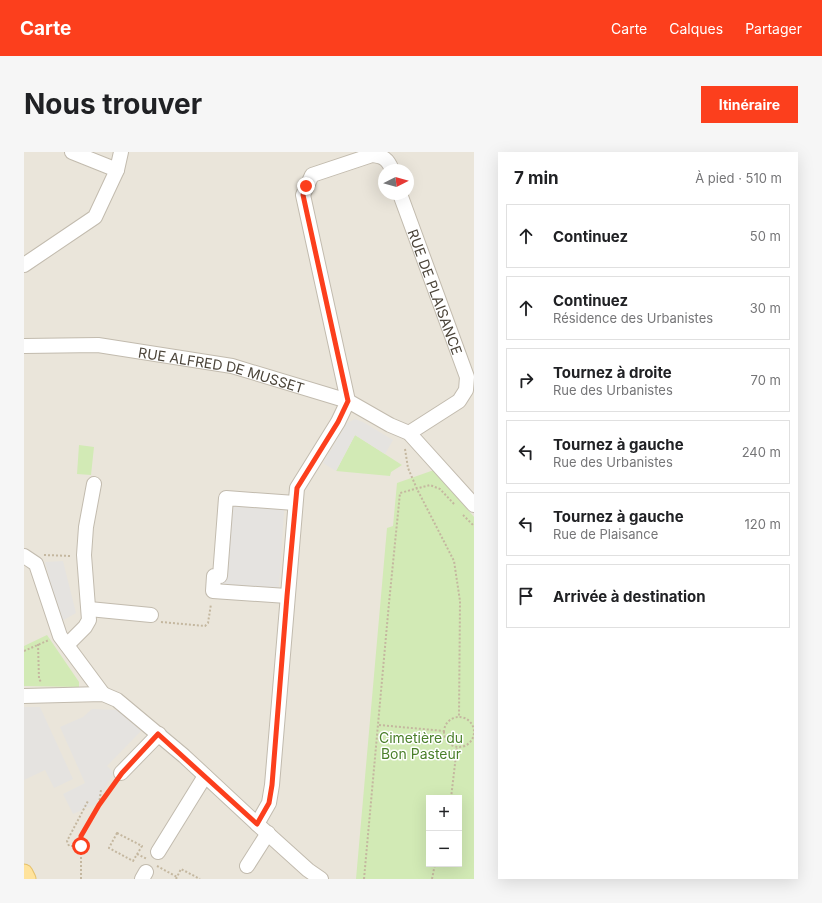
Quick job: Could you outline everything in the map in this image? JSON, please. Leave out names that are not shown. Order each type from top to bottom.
[{"type":"main road","points":[[24,873],[27,879]]},
{"type":"street","points":[[72,152],[117,170]]},
{"type":"street","points":[[24,265],[95,217],[117,170],[121,152]]},
{"type":"street","points":[[247,866],[262,829],[272,785],[297,488],[338,422],[348,401],[303,195],[312,175],[372,155],[380,156],[388,161],[389,164]]},
{"type":"street","name":"RUE DE PLAISANCE","points":[[402,200],[467,378],[466,390],[459,401],[409,432]]},
{"type":"street","name":"RUE ALFRED DE MUSSET","points":[[24,346],[98,345],[232,366],[348,401],[390,425],[409,432]]},
{"type":"street","points":[[409,432],[474,505]]},
{"type":"street","points":[[67,645],[85,627],[88,620],[89,609],[84,555],[86,527],[94,484]]},
{"type":"street","points":[[287,596],[213,591],[214,576],[220,576],[226,498],[295,503]]},
{"type":"street","points":[[24,556],[36,564],[60,636],[103,694]]},
{"type":"street","points":[[89,609],[151,615]]},
{"type":"street","points":[[24,696],[103,694],[117,700],[158,734],[308,870],[321,879]]},
{"type":"street","points":[[122,773],[158,734]]},
{"type":"street","points":[[150,866],[205,776]]},
{"type":"path","points":[[408,468],[417,489],[454,561],[460,601],[459,717]]},
{"type":"path","points":[[364,879],[400,494],[430,486],[440,489],[474,526]]},
{"type":"path","points":[[36,564],[45,554],[70,556]]},
{"type":"path","points":[[151,615],[158,621],[205,626],[208,623],[213,591]]},
{"type":"path","points":[[38,644],[39,680],[47,696]]},
{"type":"path","points":[[24,650],[33,646]]},
{"type":"path","points":[[459,717],[470,721],[474,731],[473,738],[469,743],[464,746],[457,747],[448,742],[444,731],[445,726],[449,721],[459,717]]},
{"type":"path","points":[[379,725],[444,731]]},
{"type":"path","points":[[452,795],[457,747]]},
{"type":"path","points":[[81,879],[81,836],[99,805],[122,773]]},
{"type":"path","points":[[99,805],[101,790]]},
{"type":"path","points":[[81,846],[69,846],[67,841],[88,801]]},
{"type":"path","points":[[117,833],[142,846],[133,861],[109,848],[117,833]]},
{"type":"path","points":[[150,866],[176,878],[182,869],[200,879]]},
{"type":"path","points":[[432,879],[435,867]]},
{"type":"shaded area","points":[[24,152],[474,152],[474,879],[24,879]]},
{"type":"shaded area","points":[[355,419],[363,422],[393,440],[385,454],[355,435],[336,471],[323,463],[347,423]]},
{"type":"shaded area","points":[[223,493],[285,497],[278,603],[216,599]]},
{"type":"shaded area","points":[[63,561],[76,613],[60,622],[45,562]]},
{"type":"shaded area","points":[[24,707],[40,707],[73,779],[54,788],[45,770],[24,780]]},
{"type":"shaded area","points":[[92,709],[117,710],[141,731],[107,766],[114,773],[96,804],[73,814],[63,794],[85,783],[60,727],[83,717]]},
{"type":"green space","points":[[355,435],[402,465],[391,472],[390,476],[336,471]]},
{"type":"green space","points":[[79,445],[94,447],[91,475],[77,474]]},
{"type":"green space","name":"Cimetière du Bon Pasteur","points":[[434,470],[474,517],[474,879],[356,879],[387,528],[393,526],[397,483]]},
{"type":"green space","points":[[47,635],[79,682],[79,687],[24,686],[24,646]]},
{"type":"route","points":[[81,846],[81,836],[99,805],[122,773],[158,734],[184,756],[257,824],[269,803],[272,785],[297,488],[338,422],[348,401],[303,195],[306,186]]}]
